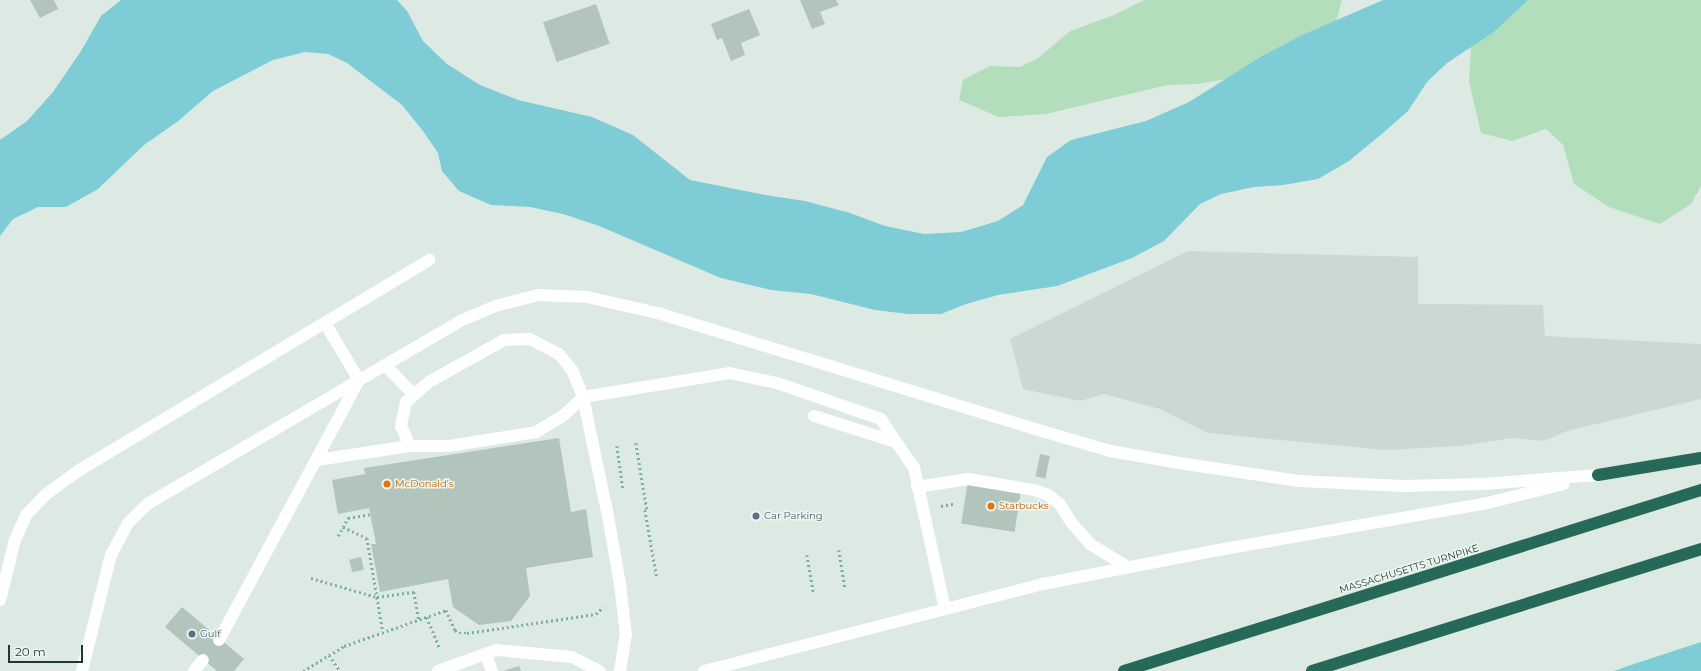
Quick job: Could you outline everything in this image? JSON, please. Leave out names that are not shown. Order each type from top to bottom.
[{"type":"highway","points":[[1598,475],[1701,458]]},
{"type":"highway","name":"MASSACHUSETTS TURNPIKE","points":[[1124,671],[1701,490]]},
{"type":"highway","points":[[1312,671],[1701,549]]},
{"type":"lane","points":[[0,600],[15,540],[26,515],[45,495],[78,471],[428,260]]},
{"type":"lane","points":[[82,671],[111,555],[128,523],[150,503],[460,321],[495,306],[538,295],[587,297],[661,314],[1110,451],[1179,463],[1300,481],[1403,486],[1484,484],[1598,475]]},
{"type":"lane","points":[[325,323],[359,380]]},
{"type":"lane","points":[[410,446],[401,426],[406,402],[429,382],[504,340],[530,339],[560,354],[572,370],[583,397],[608,516],[626,635],[620,671]]},
{"type":"lane","points":[[385,365],[414,395]]},
{"type":"lane","points":[[317,460],[410,446],[449,446],[536,432],[564,415],[583,397],[729,373],[778,383],[881,419],[914,468],[945,609]]},
{"type":"lane","points":[[219,640],[359,380]]},
{"type":"lane","points":[[814,416],[896,442]]},
{"type":"lane","points":[[704,671],[1043,584],[1128,567],[1483,504],[1598,475]]},
{"type":"lane","points":[[918,487],[968,479],[1034,490],[1048,495],[1060,504],[1071,522],[1090,544],[1128,567]]},
{"type":"lane","points":[[447,669],[496,650],[572,657],[600,671]]},
{"type":"lane","points":[[486,654],[492,671]]},
{"type":"lane","points":[[194,671],[203,660]]},
{"type":"path","points":[[636,443],[657,578]]},
{"type":"path","points":[[338,536],[348,518],[370,514]]},
{"type":"path","points":[[343,526],[367,538],[383,632]]},
{"type":"path","points":[[838,550],[845,588]]},
{"type":"path","points":[[807,554],[814,593]]},
{"type":"path","points":[[311,578],[377,597],[414,592],[420,620]]},
{"type":"path","points":[[303,671],[344,646],[446,610],[455,630],[459,633],[467,633],[596,614],[602,610],[606,602]]},
{"type":"path","points":[[427,617],[447,669]]},
{"type":"path","points":[[329,655],[340,671]]},
{"type":"shaded area","points":[[1188,251],[1418,257],[1418,304],[1543,305],[1545,336],[1701,344],[1701,399],[1567,431],[1544,441],[1513,438],[1459,446],[1385,450],[1208,433],[1160,409],[1104,394],[1080,401],[1023,389],[1010,339]]},
{"type":"green space","points":[[1144,0],[1342,0],[1336,21],[1300,36],[1262,56],[1227,79],[1197,84],[1167,85],[1046,114],[999,117],[959,100],[963,80],[990,66],[1020,67],[1037,59],[1070,31],[1112,16]]},
{"type":"green space","points":[[1528,0],[1701,0],[1701,186],[1691,204],[1660,224],[1609,207],[1574,184],[1563,145],[1546,129],[1512,141],[1481,133],[1469,82],[1471,47],[1494,32]]},
{"type":"water","points":[[121,0],[397,0],[407,11],[423,41],[447,64],[480,85],[518,100],[592,117],[633,135],[690,180],[765,195],[805,201],[850,213],[885,226],[924,234],[961,232],[998,221],[1023,205],[1047,157],[1071,140],[1146,121],[1189,102],[1262,56],[1300,36],[1383,0],[1528,0],[1494,32],[1447,63],[1427,82],[1408,111],[1383,133],[1349,161],[1318,179],[1283,185],[1254,187],[1221,194],[1200,204],[1164,241],[1132,258],[1057,286],[998,295],[966,304],[941,314],[908,314],[875,310],[811,294],[771,290],[721,278],[599,226],[563,214],[530,207],[491,205],[459,191],[442,171],[438,153],[402,105],[347,63],[328,54],[305,52],[273,60],[213,91],[177,122],[144,145],[98,189],[66,207],[38,207],[13,219],[0,236],[0,140],[27,121],[53,92],[81,51],[101,16]]},
{"type":"water","points":[[1701,642],[1701,671],[1614,671],[1631,665]]},
{"type":"building","points":[[30,0],[54,0],[58,9],[40,18]]},
{"type":"building","points":[[800,0],[836,0],[839,5],[820,12],[825,24],[812,29]]},
{"type":"building","points":[[596,4],[610,44],[557,62],[543,22]]},
{"type":"building","points":[[749,9],[760,35],[741,43],[745,55],[731,61],[722,38],[717,40],[711,24]]},
{"type":"building","points":[[559,438],[571,512],[586,509],[593,557],[526,568],[530,596],[511,621],[479,625],[453,607],[448,579],[380,592],[371,544],[376,544],[369,508],[338,514],[332,480],[365,474],[364,468]]},
{"type":"building","points":[[1040,454],[1050,456],[1045,478],[1036,477]]},
{"type":"building","name":"Starbucks","points":[[968,481],[1021,489],[1015,532],[961,523]]},
{"type":"building","points":[[361,557],[364,570],[352,572],[349,560]]},
{"type":"building","name":"Gulf","points":[[182,607],[244,659],[234,671],[217,671],[165,627]]},
{"type":"building","points":[[519,666],[521,671],[503,671]]},
{"type":"place","name":"McDonald's","points":[[387,484]]},
{"type":"place","name":"Starbucks","points":[[991,506]]},
{"type":"place","name":"Car Parking","points":[[756,516]]},
{"type":"place","name":"Gulf","points":[[192,634]]}]
